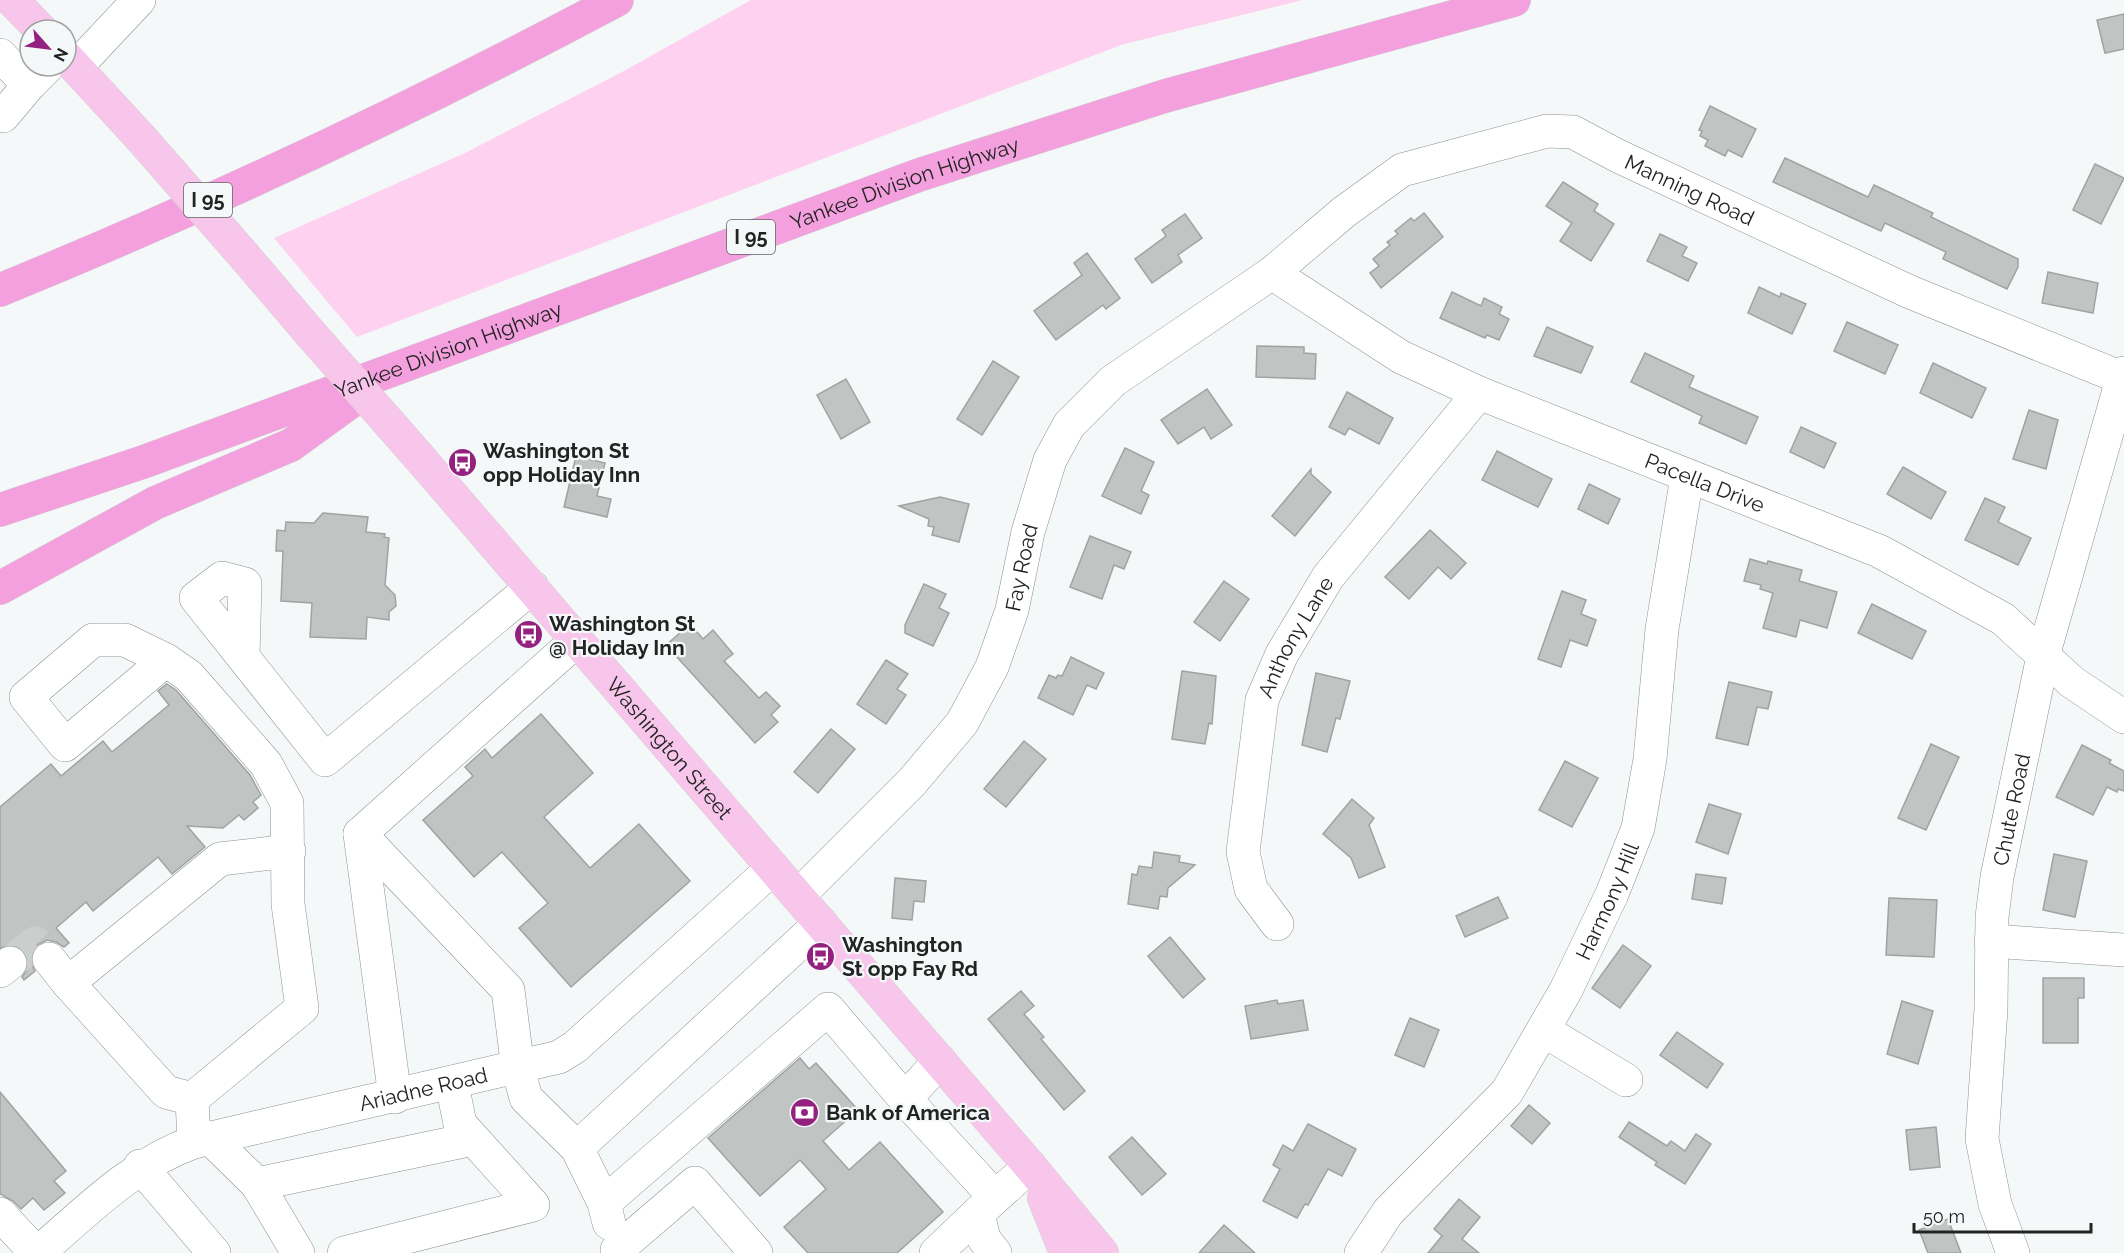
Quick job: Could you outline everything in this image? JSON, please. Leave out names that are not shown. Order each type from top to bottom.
[{"type":"highway","name":"I 95","points":[[0,290],[398,114],[617,0]]},
{"type":"highway","name":"Yankee Division Highway","points":[[0,510],[146,461],[878,190],[1082,121],[1207,83],[1514,0]]},
{"type":"highway","points":[[0,264],[97,249]]},
{"type":"highway","points":[[0,588],[155,503],[291,445],[398,366]]},
{"type":"main road","points":[[12,0],[29,18]]},
{"type":"main road","name":"Washington Street","points":[[66,78],[140,136],[578,640],[1030,1166],[1102,1253]]},
{"type":"main road","points":[[1030,1166],[1066,1253]]},
{"type":"street","points":[[78,50],[138,0]]},
{"type":"street","points":[[0,55],[18,60]]},
{"type":"street","points":[[3,116],[45,78]]},
{"type":"street","name":"Manning Road","points":[[1272,273],[1344,212],[1402,170],[1547,131],[1573,132],[1618,156],[1911,292],[2123,375]]},
{"type":"street","name":"Pacella Drive","points":[[1272,273],[1401,357],[1479,393],[1879,551],[2003,619],[2072,682],[2124,717]]},
{"type":"street","name":"Fay Road","points":[[798,896],[912,782],[962,723],[992,667],[1012,610],[1028,532],[1050,460],[1069,425],[1113,381],[1272,273]]},
{"type":"street","name":"Chute Road","points":[[2013,1253],[1995,1204],[1982,1138],[1991,1009],[1991,941],[1997,877],[2043,656],[2123,375]]},
{"type":"street","name":"Anthony Lane","points":[[1277,924],[1251,889],[1244,852],[1262,700],[1282,654],[1328,577],[1479,393]]},
{"type":"street","name":"Harmony Hill","points":[[1361,1253],[1388,1212],[1508,1092],[1566,990],[1612,894],[1638,828],[1650,759],[1662,629],[1688,477]]},
{"type":"street","points":[[243,657],[325,760],[532,587]]},
{"type":"street","points":[[360,834],[578,640]]},
{"type":"street","points":[[166,660],[189,676],[266,764],[287,803],[288,904],[302,1008],[192,1099]]},
{"type":"street","points":[[360,834],[508,990],[518,1069],[526,1098],[577,1148],[604,1203],[617,1251],[695,1183],[756,1253]]},
{"type":"street","points":[[360,834],[395,1096]]},
{"type":"street","points":[[192,1099],[166,1092],[58,971],[220,859],[289,851]]},
{"type":"street","name":"Ariadne Road","points":[[37,1253],[140,1166],[170,1150],[202,1140],[518,1069],[559,1057],[575,1047],[773,868]]},
{"type":"street","points":[[577,1148],[821,923]]},
{"type":"street","points":[[1991,941],[2124,950]]},
{"type":"street","points":[[604,1203],[828,1009],[905,1099],[986,1204],[984,1239],[995,1253]]},
{"type":"street","points":[[1543,1030],[1626,1080]]},
{"type":"street","points":[[905,1099],[940,1061]]},
{"type":"street","points":[[344,1253],[533,1204],[460,1124],[452,1084]]},
{"type":"street","points":[[192,1099],[202,1140],[257,1184],[298,1253]]},
{"type":"street","points":[[257,1184],[473,1138]]},
{"type":"street","points":[[140,1166],[214,1253]]},
{"type":"street","points":[[936,1253],[986,1204],[1030,1166]]},
{"type":"street","points":[[0,1214],[37,1253]]},
{"type":"shaded area","points":[[751,0],[1302,0],[1121,45],[357,337],[274,238],[465,153],[622,72]]},
{"type":"building","points":[[2124,14],[2124,49],[2105,53],[2097,20]]},
{"type":"building","points":[[1710,106],[1756,129],[1742,157],[1728,150],[1725,156],[1705,146],[1708,140],[1700,136],[1702,131],[1699,130]]},
{"type":"building","points":[[1785,158],[1868,197],[1874,185],[1933,213],[1931,217],[2018,259],[2018,267],[2007,289],[1943,259],[1946,252],[1885,223],[1881,231],[1773,182]]},
{"type":"building","points":[[2095,164],[2124,178],[2101,224],[2073,210]]},
{"type":"building","points":[[1563,182],[1598,204],[1594,211],[1614,224],[1591,261],[1560,241],[1572,223],[1546,206]]},
{"type":"building","points":[[1424,213],[1443,237],[1381,288],[1370,273],[1379,266],[1373,259],[1390,245],[1387,242],[1398,234],[1395,231],[1411,218],[1414,221]]},
{"type":"building","points":[[1185,214],[1202,238],[1178,255],[1182,262],[1152,283],[1135,259],[1166,236],[1162,230]]},
{"type":"building","points":[[1660,234],[1687,247],[1682,256],[1697,263],[1688,281],[1647,261]]},
{"type":"building","points":[[1087,253],[1120,298],[1106,309],[1103,305],[1056,340],[1034,311],[1082,275],[1074,263]]},
{"type":"building","points":[[2048,272],[2098,283],[2093,313],[2042,303]]},
{"type":"building","points":[[1759,287],[1780,297],[1781,293],[1806,304],[1792,334],[1748,313]]},
{"type":"building","points":[[1452,292],[1481,306],[1484,298],[1502,307],[1499,314],[1509,319],[1499,340],[1487,335],[1485,338],[1440,318]]},
{"type":"building","points":[[1847,322],[1898,345],[1885,374],[1834,351]]},
{"type":"building","points":[[1547,327],[1593,347],[1581,373],[1534,356]]},
{"type":"building","points":[[1257,346],[1304,347],[1304,353],[1316,354],[1315,379],[1256,377]]},
{"type":"building","points":[[1645,353],[1694,376],[1689,387],[1758,417],[1746,444],[1699,423],[1702,416],[1631,382]]},
{"type":"building","points":[[993,361],[1019,377],[982,435],[957,419]]},
{"type":"building","points":[[1933,363],[1986,388],[1972,418],[1920,393]]},
{"type":"building","points":[[846,379],[870,422],[841,439],[817,395]]},
{"type":"building","points":[[1207,389],[1232,425],[1211,439],[1204,427],[1178,444],[1161,420]]},
{"type":"building","points":[[1347,392],[1393,418],[1379,444],[1349,428],[1345,435],[1329,427]]},
{"type":"building","points":[[2029,410],[2058,420],[2046,469],[2013,459]]},
{"type":"building","points":[[1801,427],[1836,443],[1824,468],[1790,452]]},
{"type":"building","points":[[1125,448],[1154,462],[1141,491],[1149,495],[1141,514],[1102,496]]},
{"type":"building","points":[[1497,451],[1552,479],[1538,507],[1482,480]]},
{"type":"building","points":[[576,456],[605,463],[597,496],[611,499],[607,517],[564,507]]},
{"type":"building","points":[[1903,467],[1946,492],[1931,519],[1887,494]]},
{"type":"building","points":[[1311,469],[1311,474],[1331,492],[1295,536],[1272,516]]},
{"type":"building","points":[[1589,484],[1620,499],[1608,524],[1578,509]]},
{"type":"building","points":[[940,497],[969,504],[959,542],[932,535],[934,527],[928,526],[929,519],[899,506]]},
{"type":"building","points":[[1985,498],[2005,507],[1998,522],[2031,538],[2018,565],[1965,540]]},
{"type":"building","points":[[323,513],[368,517],[366,532],[385,534],[384,537],[389,538],[385,585],[395,595],[396,606],[389,612],[389,620],[367,617],[366,639],[310,637],[312,603],[281,601],[283,551],[276,551],[277,530],[285,531],[286,522],[314,523]]},
{"type":"building","points":[[1430,530],[1466,563],[1451,579],[1438,567],[1409,599],[1385,577]]},
{"type":"building","points":[[1090,536],[1131,552],[1124,569],[1114,565],[1102,599],[1070,587]]},
{"type":"building","points":[[1750,559],[1802,570],[1799,581],[1837,592],[1827,628],[1800,620],[1796,637],[1763,628],[1773,593],[1760,589],[1761,585],[1744,581]]},
{"type":"building","points":[[1224,581],[1249,599],[1220,641],[1194,622]]},
{"type":"building","points":[[924,584],[946,594],[939,608],[949,613],[933,646],[905,633],[905,625]]},
{"type":"building","points":[[1562,591],[1586,600],[1581,614],[1596,620],[1587,646],[1570,640],[1561,667],[1538,659]]},
{"type":"building","points":[[1872,604],[1926,631],[1912,659],[1858,633]]},
{"type":"building","points":[[690,624],[703,639],[713,630],[733,654],[724,661],[759,698],[766,692],[780,706],[771,715],[778,722],[755,743],[666,645]]},
{"type":"building","points":[[1071,657],[1104,673],[1096,689],[1087,685],[1073,715],[1038,698],[1049,675],[1056,678],[1058,675],[1062,676]]},
{"type":"building","points":[[886,660],[908,674],[897,689],[906,695],[886,724],[857,704]]},
{"type":"building","points":[[1182,671],[1216,676],[1212,724],[1209,723],[1205,744],[1172,739]]},
{"type":"building","points":[[1316,673],[1350,681],[1340,719],[1336,718],[1327,752],[1302,745]]},
{"type":"building","points":[[1729,682],[1772,692],[1768,709],[1757,707],[1748,745],[1716,738]]},
{"type":"building","points":[[167,684],[176,690],[250,775],[261,795],[253,802],[258,808],[244,820],[239,815],[223,828],[187,826],[205,847],[172,874],[158,857],[93,911],[86,902],[56,928],[69,943],[64,947],[47,940],[37,945],[31,953],[30,961],[35,971],[24,980],[22,977],[29,961],[25,952],[16,945],[0,948],[0,807],[51,764],[61,776],[103,741],[112,752],[169,705],[158,691]]},
{"type":"building","points":[[541,714],[593,773],[544,817],[590,868],[639,824],[690,881],[571,987],[519,928],[548,903],[502,852],[474,877],[423,820],[473,776],[465,767],[485,749],[492,758]]},
{"type":"building","points":[[831,729],[855,749],[818,793],[794,772]]},
{"type":"building","points":[[1024,741],[1046,759],[1006,807],[984,789]]},
{"type":"building","points":[[1931,744],[1959,757],[1926,830],[1898,818]]},
{"type":"building","points":[[2082,745],[2111,760],[2109,763],[2124,771],[2124,791],[2118,789],[2117,792],[2107,787],[2093,815],[2056,797]]},
{"type":"building","points":[[1565,761],[1598,778],[1572,827],[1539,810]]},
{"type":"building","points":[[1352,799],[1374,818],[1369,825],[1385,867],[1359,878],[1351,858],[1323,834]]},
{"type":"building","points":[[1709,804],[1741,814],[1728,854],[1696,842]]},
{"type":"building","points":[[1154,852],[1180,856],[1179,862],[1195,865],[1168,888],[1167,897],[1160,896],[1158,909],[1128,904],[1132,874],[1137,875],[1139,866],[1152,868]]},
{"type":"building","points":[[2054,854],[2087,861],[2075,917],[2043,910]]},
{"type":"building","points":[[1696,874],[1726,878],[1722,904],[1692,899]]},
{"type":"building","points":[[895,878],[926,881],[924,902],[914,901],[912,920],[892,918]]},
{"type":"building","points":[[1498,897],[1508,918],[1465,937],[1456,916]]},
{"type":"building","points":[[1889,898],[1937,900],[1934,957],[1886,955]]},
{"type":"building","points":[[1170,937],[1205,979],[1183,998],[1148,956]]},
{"type":"building","points":[[1623,945],[1651,966],[1620,1008],[1592,988]]},
{"type":"building","points":[[2043,978],[2084,978],[2084,998],[2078,998],[2078,1043],[2043,1043]]},
{"type":"building","points":[[1021,991],[1034,1006],[1024,1014],[1044,1037],[1041,1039],[1085,1091],[1064,1110],[988,1019]]},
{"type":"building","points":[[1277,1000],[1278,1004],[1303,1000],[1308,1030],[1251,1039],[1245,1006]]},
{"type":"building","points":[[1902,1001],[1933,1011],[1918,1064],[1887,1054]]},
{"type":"building","points":[[1410,1018],[1439,1030],[1424,1067],[1395,1055]]},
{"type":"building","points":[[1677,1032],[1723,1064],[1707,1088],[1660,1055]]},
{"type":"building","points":[[800,1058],[809,1069],[816,1063],[858,1110],[823,1141],[849,1170],[880,1142],[943,1212],[897,1253],[808,1253],[784,1227],[826,1189],[800,1160],[760,1196],[708,1138]]},
{"type":"building","points":[[0,1092],[66,1171],[54,1181],[65,1193],[44,1210],[33,1198],[21,1209],[13,1201],[0,1194]]},
{"type":"building","points":[[1529,1105],[1550,1123],[1532,1144],[1511,1126]]},
{"type":"building","points":[[1629,1122],[1667,1146],[1671,1141],[1685,1151],[1696,1134],[1711,1144],[1685,1184],[1655,1165],[1657,1162],[1619,1137]]},
{"type":"building","points":[[1308,1124],[1356,1149],[1342,1176],[1328,1169],[1308,1205],[1305,1204],[1297,1218],[1263,1201],[1280,1169],[1273,1165],[1283,1145],[1293,1151]]},
{"type":"building","points":[[1936,1127],[1940,1167],[1910,1170],[1906,1130]]},
{"type":"building","points":[[1132,1137],[1166,1174],[1142,1195],[1109,1157]]},
{"type":"building","points":[[1459,1199],[1480,1217],[1462,1239],[1479,1253],[1428,1253],[1442,1236],[1434,1229]]},
{"type":"building","points":[[1948,1219],[1961,1253],[1928,1253],[1919,1230]]},
{"type":"building","points":[[1224,1225],[1255,1253],[1199,1253]]},
{"type":"tunnel","points":[[10,963],[35,943],[49,959]]},
{"type":"place","name":"Washington St opp Holiday Inn","points":[[462,462]]},
{"type":"place","name":"Washington St @ Holiday Inn","points":[[528,635]]},
{"type":"place","name":"Washington St opp Fay Rd","points":[[821,956]]},
{"type":"place","name":"Bank of America","points":[[805,1112]]}]
